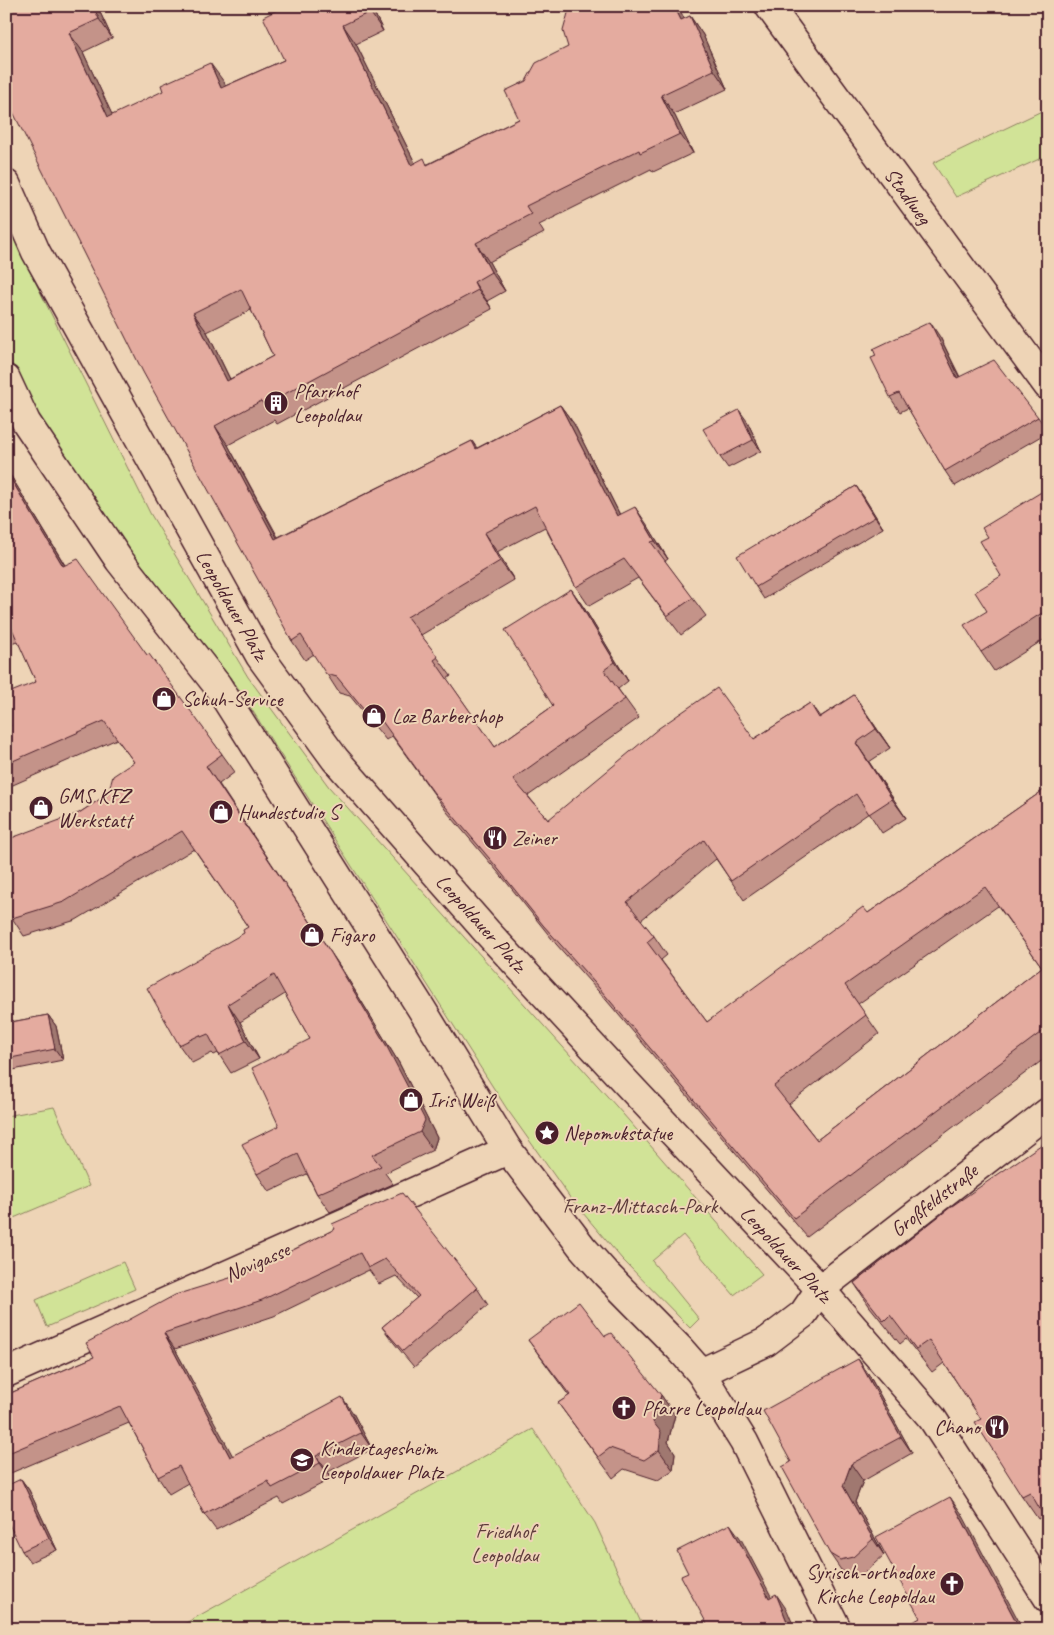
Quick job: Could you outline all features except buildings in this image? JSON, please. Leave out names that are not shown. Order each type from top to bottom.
[{"type":"street","name":"Stadlweg","points":[[769,6],[1048,386]]},
{"type":"street","name":"Leopoldauer Platz","points":[[6,184],[36,252],[260,656],[335,759],[482,925],[626,1083],[820,1289],[932,1418],[1048,1598]]},
{"type":"street","points":[[6,379],[26,422],[119,560],[217,685],[421,1008],[508,1150],[606,1274],[680,1348],[701,1373],[744,1442],[837,1629]]},
{"type":"street","name":"Großfeldstraße","points":[[701,1373],[766,1342],[803,1314],[820,1289],[1048,1112]]},
{"type":"street","name":"Novigasse","points":[[6,1373],[508,1150]]},
{"type":"green space","points":[[1048,108],[1048,155],[956,197],[933,163]]},
{"type":"green space","name":"Franz-Mittasch-Park","points":[[6,223],[150,513],[248,677],[329,787],[616,1106],[762,1274],[734,1295],[683,1235],[652,1261],[699,1319],[690,1328],[622,1259],[571,1199],[507,1109],[236,685],[81,487],[18,381],[6,356]]},
{"type":"green space","points":[[54,1107],[89,1186],[9,1220],[6,1216],[6,1116]]},
{"type":"green space","points":[[123,1262],[135,1289],[47,1327],[36,1300]]},
{"type":"green space","name":"Friedhof Leopoldau","points":[[533,1429],[595,1523],[644,1629],[175,1629]]},
{"type":"place","name":"Pfarrhof Leopoldau","points":[[276,403]]},
{"type":"place","name":"Schuh-Service","points":[[164,699]]},
{"type":"place","name":"Loz Barbershop","points":[[374,716]]},
{"type":"place","name":"GMS KFZ Werkstatt","points":[[41,808]]},
{"type":"place","name":"Hundestudio S","points":[[221,812]]},
{"type":"place","name":"Zeiner","points":[[495,838]]},
{"type":"place","name":"Figaro","points":[[312,935]]},
{"type":"place","name":"Iris Weiß","points":[[411,1100]]},
{"type":"place","name":"Nepomukstatue","points":[[547,1133]]},
{"type":"place","name":"Pfarre Leopoldau","points":[[624,1408]]},
{"type":"place","name":"Chano","points":[[997,1427]]},
{"type":"place","name":"Kindertagesheim Leopoldauer Platz","points":[[302,1460]]},
{"type":"place","name":"Syrisch-orthodoxe Kirche Leopoldau","points":[[952,1584]]}]
